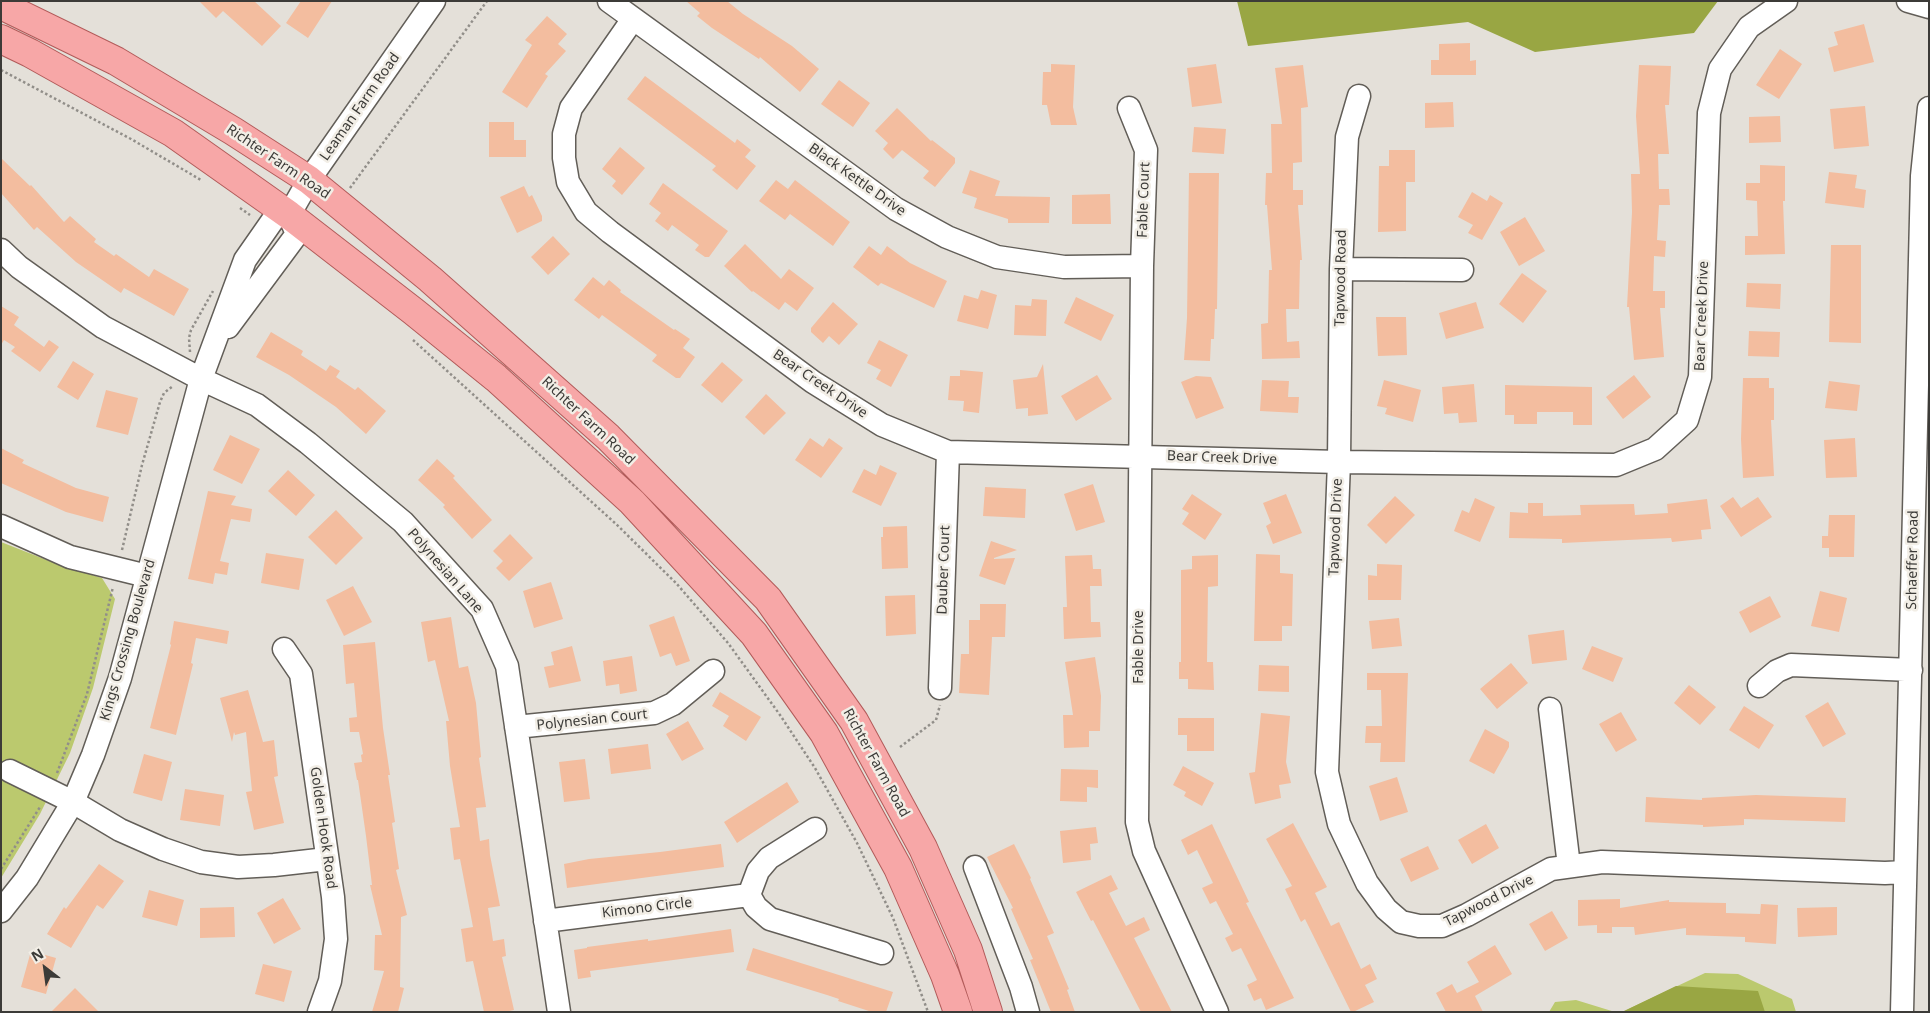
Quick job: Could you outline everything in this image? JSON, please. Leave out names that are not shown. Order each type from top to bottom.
[{"type":"main road","name":"Richter Farm Road","points":[[1,5],[116,61],[233,131],[309,180],[430,278],[608,437],[768,600],[854,721],[919,840],[968,950],[988,1012]]},
{"type":"main road","points":[[1,39],[30,52],[173,134],[413,311],[496,378],[632,502],[754,634],[824,734],[898,868],[945,975],[958,1012]]},
{"type":"street","name":"Leaman Farm Road","points":[[282,216],[434,1]]},
{"type":"street","name":"Black Kettle Drive","points":[[609,1],[896,209],[947,237],[997,257],[1064,267],[1142,266]]},
{"type":"street","name":"Bear Creek Drive","points":[[633,19],[584,87],[572,108],[564,134],[564,158],[568,182],[586,212],[610,232],[813,382],[882,425],[948,452],[1140,455],[1338,462],[1616,465],[1654,449],[1687,420],[1700,377],[1709,113],[1720,69],[1749,27],[1786,1]]},
{"type":"street","points":[[1908,1],[1929,7]]},
{"type":"street","name":"Tapwood Road","points":[[1338,462],[1341,269],[1347,137],[1359,96]]},
{"type":"street","name":"Fable Court","points":[[1129,108],[1146,150],[1142,266]]},
{"type":"street","name":"Schaeffer Road","points":[[1902,1012],[1922,176],[1929,108]]},
{"type":"street","name":"Kings Crossing Boulevard","points":[[1,911],[27,878],[73,802],[93,755],[120,678],[147,576],[194,375],[297,234],[282,216]]},
{"type":"street","name":"Polynesian Lane","points":[[1,250],[19,267],[103,327],[194,375],[258,405],[308,443],[402,522],[482,609],[507,666],[558,1012]]},
{"type":"street","name":"Fable Drive","points":[[1142,266],[1137,822],[1144,851],[1217,1012]]},
{"type":"street","points":[[1341,269],[1462,270]]},
{"type":"street","name":"Dauber Court","points":[[940,688],[948,452]]},
{"type":"street","name":"Tapwood Drive","points":[[1338,462],[1327,772],[1339,824],[1367,883],[1386,909],[1401,922],[1419,926],[1442,926],[1467,915],[1551,869],[1602,862],[1885,873],[1905,872]]},
{"type":"street","points":[[1,526],[70,557],[147,576]]},
{"type":"street","name":"Golden Hook Road","points":[[284,649],[301,674],[327,859],[336,939],[330,981],[319,1012]]},
{"type":"street","points":[[1759,686],[1777,671],[1791,666],[1911,670]]},
{"type":"street","name":"Polynesian Court","points":[[516,727],[654,714],[673,704],[713,671]]},
{"type":"street","points":[[1550,709],[1569,866]]},
{"type":"street","points":[[10,772],[73,802],[120,830],[163,849],[201,862],[238,867],[327,859]]},
{"type":"street","points":[[816,829],[769,858],[758,870],[749,895],[756,907],[770,919],[882,953]]},
{"type":"street","points":[[975,867],[1021,987],[1028,1012]]},
{"type":"street","name":"Kimono Circle","points":[[545,921],[749,895]]},
{"type":"path","points":[[338,204],[487,1]]},
{"type":"path","points":[[1,70],[131,139],[207,184]]},
{"type":"path","points":[[234,203],[253,216],[265,214],[282,216]]},
{"type":"path","points":[[1,869],[50,791],[72,739],[87,694],[139,475],[160,402],[164,393],[170,388],[194,375],[189,338],[191,330],[213,291]]},
{"type":"path","points":[[410,337],[616,524],[676,584],[728,644],[780,715],[815,768],[857,844],[893,918],[928,1012]]},
{"type":"path","points":[[900,747],[936,720],[940,708],[940,688]]},
{"type":"green space","points":[[1237,1],[1718,1],[1694,33],[1535,52],[1468,22],[1248,46]]},
{"type":"green space","points":[[1,542],[62,566],[102,578],[115,599],[93,688],[70,753],[40,814],[1,878]]},
{"type":"green space","points":[[1705,973],[1738,974],[1792,999],[1796,1012],[1622,1012]]},
{"type":"green space","points":[[1676,986],[1758,991],[1765,1012],[1622,1012]]},
{"type":"green space","points":[[1576,1000],[1615,1012],[1549,1012],[1555,1002]]},
{"type":"building","points":[[199,1],[254,1],[281,26],[262,46],[223,11],[216,18]]},
{"type":"building","points":[[301,1],[332,1],[308,38],[286,23]]},
{"type":"building","points":[[686,1],[727,1],[743,14],[792,46],[819,69],[800,92],[760,57],[759,59],[712,28],[697,16],[700,13]]},
{"type":"building","points":[[547,16],[567,34],[558,44],[566,51],[545,74],[548,76],[527,108],[502,92],[532,45],[525,40]]},
{"type":"building","points":[[1864,24],[1874,62],[1834,72],[1828,48],[1838,45],[1834,32]]},
{"type":"building","points":[[1470,43],[1470,61],[1476,60],[1476,75],[1431,75],[1431,60],[1439,60],[1439,44]]},
{"type":"building","points":[[1780,49],[1802,64],[1779,99],[1756,85]]},
{"type":"building","points":[[1051,64],[1075,65],[1073,107],[1077,125],[1051,125],[1047,105],[1042,105],[1043,72],[1051,72]]},
{"type":"building","points":[[1216,64],[1222,103],[1192,107],[1187,68]]},
{"type":"building","points":[[1303,65],[1308,107],[1301,108],[1302,162],[1293,163],[1293,190],[1303,190],[1303,205],[1298,205],[1302,260],[1300,260],[1299,309],[1286,309],[1287,342],[1299,341],[1300,358],[1262,359],[1261,324],[1268,323],[1269,270],[1272,270],[1267,205],[1265,205],[1266,173],[1272,173],[1271,124],[1282,124],[1275,68]]},
{"type":"building","points":[[1639,65],[1671,66],[1669,105],[1665,105],[1669,154],[1658,154],[1659,189],[1669,189],[1670,205],[1659,205],[1657,240],[1666,241],[1665,257],[1654,256],[1653,291],[1665,291],[1665,308],[1660,308],[1664,357],[1634,360],[1629,307],[1627,307],[1632,212],[1631,174],[1640,174],[1636,116]]},
{"type":"building","points":[[645,76],[735,143],[737,139],[751,150],[745,157],[756,166],[737,190],[712,170],[716,166],[627,99]]},
{"type":"building","points":[[839,80],[870,103],[853,127],[821,104]]},
{"type":"building","points":[[1453,102],[1454,127],[1425,128],[1425,103]]},
{"type":"building","points":[[1865,106],[1869,146],[1834,149],[1830,109]]},
{"type":"building","points":[[897,108],[931,141],[955,158],[955,163],[935,187],[923,178],[929,171],[902,150],[893,159],[883,149],[888,143],[875,131]]},
{"type":"building","points":[[1780,116],[1781,142],[1749,143],[1749,117]]},
{"type":"building","points":[[489,122],[514,122],[514,140],[526,140],[526,157],[489,157]]},
{"type":"building","points":[[1194,127],[1226,129],[1224,154],[1192,152]]},
{"type":"building","points":[[620,147],[645,168],[622,195],[612,186],[616,181],[602,169]]},
{"type":"building","points":[[1389,150],[1415,150],[1415,182],[1406,182],[1406,231],[1378,232],[1379,166],[1389,166]]},
{"type":"building","points":[[1,158],[31,185],[64,222],[70,216],[96,239],[94,242],[114,256],[116,254],[149,277],[154,269],[189,289],[174,316],[124,288],[121,293],[76,262],[37,227],[34,230],[1,193]]},
{"type":"building","points":[[1760,165],[1785,166],[1785,201],[1783,201],[1785,254],[1745,255],[1745,236],[1758,236],[1757,201],[1746,200],[1746,183],[1760,183]]},
{"type":"building","points":[[970,170],[1000,181],[995,196],[1050,197],[1049,223],[1008,223],[1008,219],[974,208],[977,198],[962,193]]},
{"type":"building","points":[[1829,172],[1857,175],[1855,188],[1866,190],[1864,208],[1825,203]]},
{"type":"building","points":[[1189,173],[1219,173],[1217,309],[1215,309],[1214,339],[1211,339],[1210,361],[1184,360],[1187,318]]},
{"type":"building","points":[[776,180],[788,189],[795,180],[850,222],[833,246],[790,214],[785,220],[759,201]]},
{"type":"building","points":[[663,183],[728,231],[709,257],[705,257],[695,250],[699,245],[672,225],[668,231],[655,221],[661,213],[649,204]]},
{"type":"building","points":[[524,186],[529,197],[532,195],[542,216],[542,221],[517,233],[500,197]]},
{"type":"building","points":[[1472,192],[1487,201],[1490,195],[1503,203],[1482,240],[1468,233],[1473,225],[1458,217]]},
{"type":"building","points":[[1110,194],[1111,224],[1072,224],[1072,195]]},
{"type":"building","points":[[1525,217],[1545,251],[1519,266],[1500,232]]},
{"type":"building","points":[[553,236],[570,254],[548,275],[531,257]]},
{"type":"building","points":[[745,244],[781,279],[789,269],[814,288],[797,311],[785,302],[779,310],[752,292],[724,266]]},
{"type":"building","points":[[1831,245],[1861,245],[1861,343],[1829,342]]},
{"type":"building","points":[[869,246],[881,255],[887,246],[910,263],[947,281],[934,308],[881,283],[878,286],[853,267]]},
{"type":"building","points":[[1522,273],[1547,291],[1523,323],[1499,304]]},
{"type":"building","points":[[593,277],[604,286],[609,280],[621,290],[620,292],[690,339],[683,348],[695,357],[680,378],[676,378],[652,361],[657,355],[602,315],[599,319],[574,300]]},
{"type":"building","points":[[1747,283],[1781,284],[1780,309],[1746,307]]},
{"type":"building","points":[[981,290],[997,295],[988,329],[957,321],[964,295],[978,299]]},
{"type":"building","points":[[1076,297],[1114,315],[1101,341],[1064,323]]},
{"type":"building","points":[[1032,299],[1047,300],[1046,336],[1014,335],[1015,305],[1031,306]]},
{"type":"building","points":[[833,302],[858,324],[839,345],[829,336],[823,343],[811,332],[811,328]]},
{"type":"building","points":[[1476,302],[1484,328],[1446,339],[1439,313]]},
{"type":"building","points":[[1,306],[19,317],[14,325],[44,347],[49,340],[59,347],[40,372],[11,351],[15,347],[4,340],[1,345]]},
{"type":"building","points":[[1376,317],[1406,317],[1407,355],[1378,356]]},
{"type":"building","points":[[1749,331],[1780,332],[1779,357],[1748,356]]},
{"type":"building","points":[[271,332],[303,351],[301,355],[326,371],[330,365],[340,371],[336,377],[355,390],[358,387],[386,411],[366,434],[336,407],[289,375],[256,357]]},
{"type":"building","points":[[879,340],[908,355],[891,387],[876,379],[881,370],[867,363]]},
{"type":"building","points":[[73,361],[94,374],[78,400],[57,387]]},
{"type":"building","points":[[722,362],[743,380],[722,403],[701,385]]},
{"type":"building","points":[[1043,364],[1048,414],[1028,416],[1028,408],[1016,409],[1013,380],[1037,377]]},
{"type":"building","points":[[960,370],[983,372],[979,413],[963,411],[964,401],[948,400],[950,376],[960,376]]},
{"type":"building","points":[[1097,375],[1112,399],[1076,421],[1061,396]]},
{"type":"building","points":[[1634,375],[1651,397],[1623,419],[1606,397]]},
{"type":"building","points":[[1196,376],[1211,377],[1224,408],[1196,419],[1181,382]]},
{"type":"building","points":[[1743,378],[1769,378],[1769,388],[1774,388],[1774,420],[1771,420],[1774,476],[1743,478],[1741,439]]},
{"type":"building","points":[[1262,380],[1289,381],[1288,397],[1299,397],[1298,413],[1260,411]]},
{"type":"building","points":[[1384,380],[1421,390],[1413,422],[1385,414],[1387,408],[1377,406]]},
{"type":"building","points":[[1829,381],[1860,385],[1857,411],[1825,408]]},
{"type":"building","points":[[1474,384],[1477,422],[1459,423],[1458,413],[1444,414],[1442,387]]},
{"type":"building","points":[[1505,385],[1592,387],[1592,425],[1573,425],[1573,412],[1537,412],[1537,424],[1514,424],[1514,415],[1505,415]]},
{"type":"building","points":[[106,390],[138,398],[128,435],[96,427]]},
{"type":"building","points":[[766,394],[786,413],[764,435],[745,417]]},
{"type":"building","points":[[230,435],[260,449],[242,484],[213,470]]},
{"type":"building","points":[[810,438],[823,447],[829,438],[843,448],[821,478],[795,460]]},
{"type":"building","points":[[1855,438],[1857,477],[1826,478],[1824,440]]},
{"type":"building","points":[[1,448],[24,460],[22,463],[76,488],[109,497],[103,522],[66,512],[1,483]]},
{"type":"building","points":[[437,459],[455,476],[453,478],[492,520],[472,539],[443,507],[445,505],[418,480]]},
{"type":"building","points":[[880,465],[897,473],[881,506],[852,492],[864,469],[876,475]]},
{"type":"building","points":[[288,470],[315,495],[296,516],[268,491]]},
{"type":"building","points":[[1093,484],[1105,522],[1076,531],[1064,494]]},
{"type":"building","points":[[985,487],[1026,489],[1025,518],[983,516]]},
{"type":"building","points":[[208,491],[236,496],[231,505],[252,509],[250,522],[231,519],[220,561],[229,563],[227,575],[215,573],[213,584],[188,579]]},
{"type":"building","points":[[1192,494],[1222,514],[1205,540],[1182,524],[1189,513],[1182,509]]},
{"type":"building","points":[[1286,494],[1302,533],[1273,544],[1266,526],[1271,523],[1263,503]]},
{"type":"building","points":[[1395,496],[1415,515],[1386,544],[1367,525]]},
{"type":"building","points":[[1733,497],[1741,508],[1758,497],[1772,517],[1741,537],[1720,506]]},
{"type":"building","points":[[1475,498],[1495,507],[1480,542],[1454,531],[1462,510],[1469,513]]},
{"type":"building","points":[[1707,499],[1711,529],[1701,530],[1702,539],[1672,542],[1671,538],[1562,543],[1562,539],[1509,538],[1510,512],[1528,513],[1528,503],[1543,503],[1543,516],[1581,515],[1580,505],[1634,504],[1635,515],[1668,513],[1667,504]]},
{"type":"building","points":[[336,510],[363,538],[336,565],[308,537]]},
{"type":"building","points":[[1829,515],[1855,515],[1854,557],[1829,557],[1829,548],[1822,548],[1822,536],[1828,536]]},
{"type":"building","points":[[907,526],[908,568],[882,569],[881,537],[883,537],[883,527]]},
{"type":"building","points":[[510,534],[533,558],[509,581],[496,568],[503,561],[493,551]]},
{"type":"building","points":[[991,541],[1017,550],[994,558],[1015,558],[1005,585],[979,576]]},
{"type":"building","points":[[266,553],[304,559],[299,590],[261,583]]},
{"type":"building","points":[[1256,554],[1280,555],[1280,573],[1293,574],[1292,626],[1282,626],[1282,641],[1254,641]]},
{"type":"building","points":[[1092,555],[1093,569],[1101,569],[1102,586],[1090,586],[1091,622],[1100,622],[1101,637],[1064,639],[1063,607],[1067,607],[1065,556]]},
{"type":"building","points":[[1218,555],[1218,586],[1208,587],[1207,662],[1213,662],[1214,690],[1188,689],[1188,679],[1179,679],[1179,662],[1181,662],[1181,570],[1192,569],[1192,556]]},
{"type":"building","points":[[1377,564],[1402,565],[1401,600],[1368,600],[1368,575],[1377,576]]},
{"type":"building","points":[[551,582],[563,619],[534,628],[523,591]]},
{"type":"building","points":[[353,586],[372,622],[344,636],[326,600]]},
{"type":"building","points":[[1820,591],[1847,598],[1839,632],[1811,626]]},
{"type":"building","points":[[915,595],[916,634],[886,636],[885,596]]},
{"type":"building","points":[[1770,596],[1781,617],[1750,633],[1739,612]]},
{"type":"building","points":[[980,604],[1006,604],[1005,637],[992,637],[989,695],[959,693],[961,654],[969,654],[969,620],[980,620]]},
{"type":"building","points":[[674,616],[690,661],[676,666],[671,653],[660,657],[649,625]]},
{"type":"building","points":[[451,617],[459,668],[468,666],[476,703],[481,757],[479,758],[486,807],[476,808],[480,841],[489,839],[490,855],[500,906],[488,908],[493,941],[504,939],[506,956],[502,957],[514,1010],[504,1012],[484,1012],[473,961],[466,962],[461,929],[473,927],[460,859],[454,860],[450,828],[460,827],[450,766],[446,721],[449,721],[435,660],[428,662],[421,622]]},
{"type":"building","points":[[1399,618],[1402,646],[1372,649],[1369,621]]},
{"type":"building","points":[[174,621],[229,631],[227,644],[196,638],[191,663],[193,664],[176,735],[150,728],[171,645]]},
{"type":"building","points":[[1564,630],[1567,660],[1532,664],[1528,635]]},
{"type":"building","points":[[375,642],[383,728],[390,775],[388,775],[395,822],[392,823],[399,869],[396,870],[407,915],[401,917],[400,987],[404,988],[398,1012],[372,1012],[384,971],[374,970],[375,935],[382,935],[370,885],[372,885],[366,836],[354,763],[362,762],[361,755],[363,754],[359,732],[350,732],[349,718],[357,717],[354,683],[346,684],[343,645]]},
{"type":"building","points":[[572,646],[581,681],[549,688],[544,667],[554,665],[551,652]]},
{"type":"building","points":[[1592,646],[1623,658],[1613,682],[1582,669]]},
{"type":"building","points":[[632,656],[637,691],[620,694],[619,684],[606,686],[603,661]]},
{"type":"building","points":[[1095,657],[1101,696],[1100,731],[1089,731],[1089,747],[1064,748],[1063,715],[1073,715],[1065,662]]},
{"type":"building","points":[[1511,663],[1528,683],[1497,709],[1480,689]]},
{"type":"building","points":[[1259,665],[1289,666],[1289,692],[1258,691]]},
{"type":"building","points":[[1367,673],[1408,673],[1405,762],[1380,762],[1381,743],[1365,743],[1366,726],[1382,726],[1381,690],[1367,690]]},
{"type":"building","points":[[1689,685],[1716,707],[1700,725],[1674,703]]},
{"type":"building","points":[[248,690],[263,742],[274,740],[278,776],[274,777],[284,823],[254,830],[246,792],[252,791],[246,732],[235,735],[234,732],[232,742],[220,698]]},
{"type":"building","points":[[720,692],[761,717],[746,741],[723,726],[729,716],[712,706]]},
{"type":"building","points":[[1828,702],[1846,734],[1823,747],[1805,716]]},
{"type":"building","points":[[1744,706],[1774,725],[1759,749],[1729,730]]},
{"type":"building","points":[[1621,712],[1637,740],[1616,752],[1599,724]]},
{"type":"building","points":[[1261,713],[1290,716],[1286,762],[1291,783],[1279,785],[1281,798],[1255,804],[1249,773],[1255,772]]},
{"type":"building","points":[[1178,718],[1214,718],[1214,751],[1187,751],[1187,735],[1178,735]]},
{"type":"building","points":[[688,721],[704,749],[682,761],[666,734]]},
{"type":"building","points":[[1485,729],[1509,742],[1509,747],[1494,774],[1469,761]]},
{"type":"building","points":[[648,744],[651,769],[611,774],[608,749]]},
{"type":"building","points":[[144,754],[172,762],[162,801],[133,793]]},
{"type":"building","points":[[585,759],[590,799],[564,802],[559,762]]},
{"type":"building","points":[[1183,766],[1214,783],[1202,806],[1184,796],[1186,792],[1173,785]]},
{"type":"building","points":[[1061,769],[1098,770],[1098,788],[1087,787],[1087,802],[1060,801]]},
{"type":"building","points":[[1397,777],[1408,812],[1380,821],[1369,786]]},
{"type":"building","points":[[787,782],[799,802],[737,843],[724,822]]},
{"type":"building","points":[[185,789],[224,795],[220,826],[180,820]]},
{"type":"building","points":[[1756,795],[1846,798],[1845,822],[1744,819],[1744,825],[1703,827],[1703,825],[1645,822],[1646,797],[1702,800],[1702,798]]},
{"type":"building","points":[[1293,823],[1327,887],[1315,893],[1331,926],[1339,922],[1361,969],[1370,964],[1377,979],[1365,985],[1374,1002],[1353,1012],[1351,1012],[1305,919],[1301,922],[1285,889],[1292,886],[1266,839]]},
{"type":"building","points":[[1212,824],[1249,902],[1246,903],[1294,998],[1266,1010],[1261,998],[1254,1001],[1247,985],[1257,980],[1241,948],[1232,952],[1225,938],[1233,934],[1216,901],[1210,904],[1202,888],[1213,883],[1197,850],[1188,855],[1181,840]]},
{"type":"building","points":[[1486,824],[1499,848],[1472,864],[1458,840]]},
{"type":"building","points":[[1096,827],[1098,843],[1090,844],[1091,860],[1063,863],[1060,831]]},
{"type":"building","points":[[721,844],[724,867],[567,888],[564,864],[589,859]]},
{"type":"building","points":[[1014,844],[1031,878],[1054,933],[1047,936],[1069,989],[1067,990],[1075,1012],[1051,1012],[1030,960],[1033,959],[1011,909],[1013,908],[987,857]]},
{"type":"building","points":[[1428,846],[1439,869],[1411,882],[1400,859]]},
{"type":"building","points":[[99,864],[124,881],[103,909],[97,905],[71,948],[47,934],[64,907],[66,909]]},
{"type":"building","points":[[1111,875],[1118,889],[1109,893],[1126,926],[1144,917],[1150,930],[1134,938],[1172,1012],[1141,1012],[1093,920],[1091,921],[1076,892]]},
{"type":"building","points":[[149,890],[184,900],[177,926],[142,917]]},
{"type":"building","points":[[283,898],[301,929],[274,944],[257,913]]},
{"type":"building","points":[[1620,899],[1620,908],[1669,900],[1669,902],[1726,903],[1726,913],[1760,914],[1761,904],[1778,905],[1776,944],[1745,942],[1745,937],[1686,935],[1686,928],[1635,935],[1634,927],[1612,927],[1612,933],[1597,933],[1597,925],[1578,926],[1578,900]]},
{"type":"building","points":[[234,907],[235,937],[200,938],[200,908]]},
{"type":"building","points":[[1837,907],[1837,935],[1798,937],[1797,908]]},
{"type":"building","points":[[1552,911],[1568,938],[1545,951],[1529,924]]},
{"type":"building","points":[[731,929],[734,952],[590,971],[591,977],[578,979],[574,950]]},
{"type":"building","points":[[1495,945],[1512,974],[1475,996],[1483,1012],[1446,1012],[1436,993],[1452,984],[1457,993],[1479,982],[1467,962]]},
{"type":"building","points":[[753,948],[893,992],[886,1012],[872,1012],[838,1001],[839,999],[827,995],[746,970]]},
{"type":"building","points":[[31,951],[56,958],[46,994],[21,987]]},
{"type":"building","points":[[263,964],[292,971],[284,1002],[255,994]]},
{"type":"building","points":[[75,988],[99,1012],[51,1012]]}]
